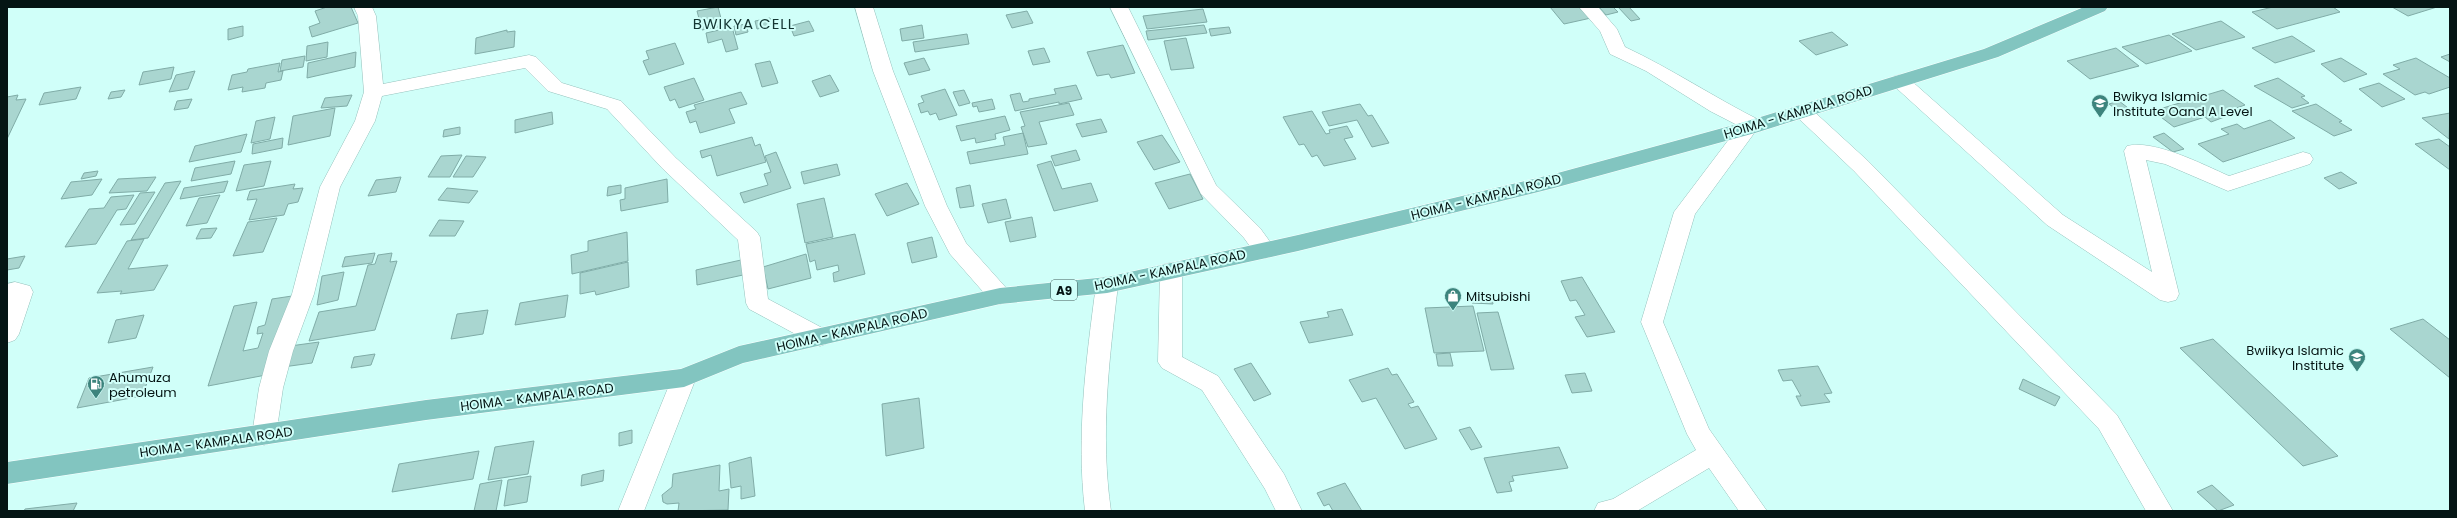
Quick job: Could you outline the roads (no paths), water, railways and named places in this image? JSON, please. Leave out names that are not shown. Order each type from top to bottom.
[{"type":"main road","name":"HOIMA - KAMPALA ROAD","points":[[7,473],[426,410],[684,378],[739,355],[1000,296],[1107,285],[1172,271],[1554,181],[1751,127],[1991,53],[2099,7]]},
{"type":"street","points":[[264,435],[271,388],[282,352],[304,294],[330,187],[365,121],[374,92],[371,55],[364,7]]},
{"type":"street","points":[[864,7],[883,71],[936,206],[958,248],[1000,296]]},
{"type":"street","points":[[1119,7],[1208,189],[1252,233],[1265,250]]},
{"type":"street","points":[[1588,7],[1608,29],[1617,50],[1653,67],[1716,107],[1751,127],[1685,212],[1652,322],[1698,434],[1754,511]]},
{"type":"street","points":[[374,92],[529,61],[555,87],[614,105],[669,163],[749,237],[757,303],[820,337]]},
{"type":"street","points":[[1900,81],[2055,220],[2168,294],[2134,151],[2170,158],[2228,184],[2303,159]]},
{"type":"street","points":[[1802,111],[1861,166],[2108,422],[2160,511]]},
{"type":"street","points":[[1172,271],[1170,362],[1210,384],[1275,482],[1289,511]]},
{"type":"street","points":[[1098,511],[1092,478],[1094,388],[1107,285]]},
{"type":"street","points":[[7,293],[14,290],[22,292],[7,334]]},
{"type":"street","points":[[631,511],[684,378]]},
{"type":"street","points":[[1607,511],[1618,509],[1712,453]]},
{"type":"place","name":"Bwikya Islamic Institute Oand A Level","points":[[2100,118]]},
{"type":"place","name":"Mitsubishi","points":[[1453,311]]},
{"type":"place","name":"Bwiikya Islamic Institute","points":[[2357,372]]},
{"type":"place","name":"Ahumuza petroleum","points":[[96,399]]},
{"type":"district","name":"BWIKYA CELL","points":[[744,23]]}]
